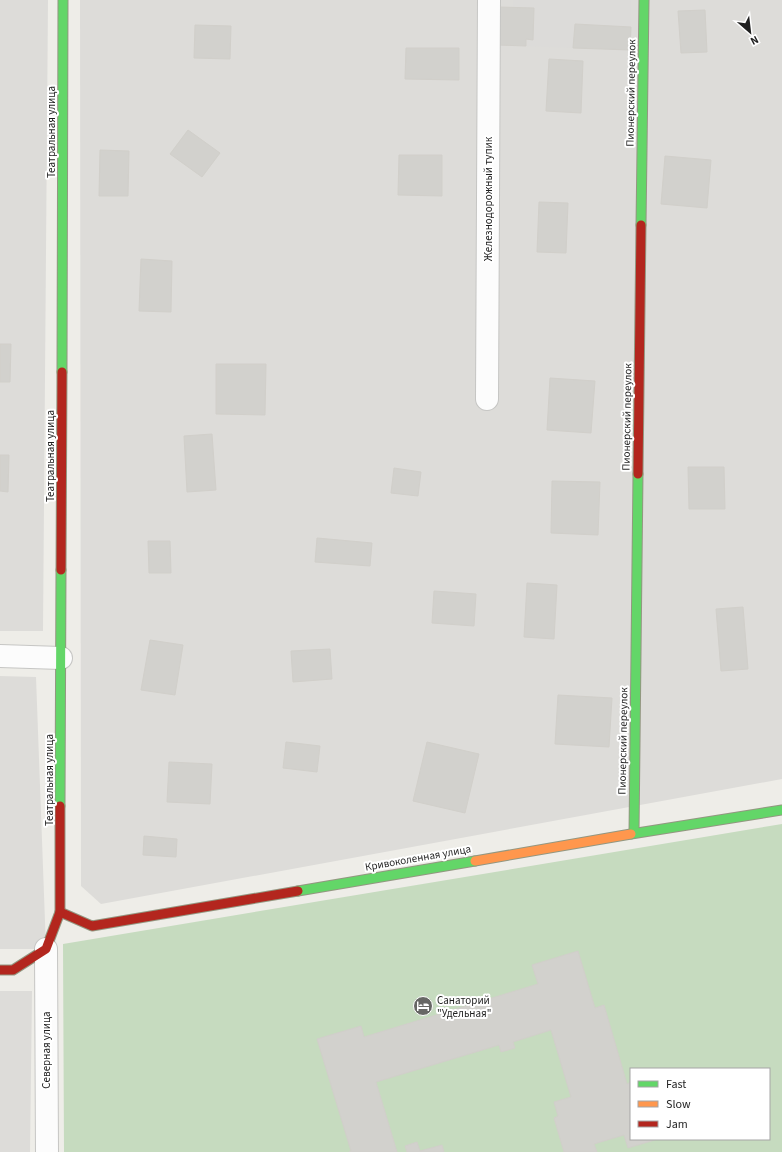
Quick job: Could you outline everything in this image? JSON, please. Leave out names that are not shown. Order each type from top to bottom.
[{"type":"street","name":"Театральная улица","points":[[60,912],[64,0]]},
{"type":"street","name":"Железнодорожный тупик","points":[[487,399],[489,0]]},
{"type":"street","name":"Пионерский переулок","points":[[634,833],[644,0]]},
{"type":"street","points":[[0,656],[61,658]]},
{"type":"street","name":"Кривоколенная улица","points":[[60,912],[92,926],[634,833],[782,810]]},
{"type":"street","points":[[0,970],[13,970],[46,949],[60,912]]},
{"type":"street","name":"Северная улица","points":[[46,949],[47,1152]]},
{"type":"shaded area","points":[[0,0],[48,0],[43,631],[0,631]]},
{"type":"shaded area","points":[[80,0],[782,0],[782,779],[101,904],[81,886]]},
{"type":"shaded area","points":[[513,0],[631,0],[630,50],[498,45],[499,7],[513,7]]},
{"type":"shaded area","points":[[0,676],[36,677],[46,949],[0,949]]},
{"type":"shaded area","points":[[0,991],[32,991],[30,1152],[0,1152]]},
{"type":"green space","name":"Санаторий \"Удельная\"","points":[[782,824],[782,1152],[64,1152],[63,944]]},
{"type":"building","points":[[499,7],[534,8],[533,40],[526,39],[526,46],[498,45]]},
{"type":"building","points":[[705,10],[707,52],[681,53],[678,11]]},
{"type":"building","points":[[575,24],[631,27],[630,50],[573,48]]},
{"type":"building","points":[[195,25],[231,26],[230,59],[194,58]]},
{"type":"building","points":[[406,48],[459,48],[459,80],[405,79]]},
{"type":"building","points":[[549,59],[583,61],[581,113],[546,111]]},
{"type":"building","points":[[188,130],[220,153],[202,177],[170,154]]},
{"type":"building","points":[[100,150],[129,151],[128,196],[99,196]]},
{"type":"building","points":[[399,155],[442,155],[442,196],[398,195]]},
{"type":"building","points":[[665,156],[711,160],[707,208],[661,204]]},
{"type":"building","points":[[539,202],[568,203],[566,253],[537,252]]},
{"type":"building","points":[[141,259],[172,261],[171,312],[139,311]]},
{"type":"building","points":[[0,344],[11,344],[10,382],[0,382]]},
{"type":"building","points":[[216,364],[266,364],[265,415],[216,414]]},
{"type":"building","points":[[550,378],[595,381],[591,433],[547,430]]},
{"type":"building","points":[[212,434],[216,490],[187,492],[184,436]]},
{"type":"building","points":[[0,455],[9,455],[8,492],[0,491]]},
{"type":"building","points":[[688,467],[724,467],[725,509],[689,509]]},
{"type":"building","points":[[394,468],[421,472],[418,496],[391,493]]},
{"type":"building","points":[[552,481],[600,482],[598,535],[551,533]]},
{"type":"building","points":[[317,538],[372,543],[370,566],[315,562]]},
{"type":"building","points":[[148,541],[170,541],[171,573],[149,573]]},
{"type":"building","points":[[527,583],[557,585],[554,639],[524,637]]},
{"type":"building","points":[[434,591],[476,594],[474,626],[432,623]]},
{"type":"building","points":[[743,607],[748,669],[721,671],[716,609]]},
{"type":"building","points":[[150,640],[183,645],[175,695],[141,690]]},
{"type":"building","points":[[330,649],[332,679],[293,682],[291,651]]},
{"type":"building","points":[[558,695],[612,698],[609,747],[555,744]]},
{"type":"building","points":[[286,742],[320,746],[317,772],[283,768]]},
{"type":"building","points":[[427,742],[479,754],[465,813],[413,801]]},
{"type":"building","points":[[169,762],[212,764],[210,804],[167,802]]},
{"type":"building","points":[[144,836],[177,839],[176,857],[143,855]]},
{"type":"building","points":[[578,951],[595,1008],[604,1005],[627,1084],[630,1082],[630,1140],[655,1140],[628,1148],[624,1135],[594,1144],[597,1152],[564,1152],[554,1118],[558,1116],[554,1102],[571,1097],[551,1030],[513,1042],[515,1048],[501,1052],[499,1045],[376,1082],[397,1152],[349,1152],[351,1151],[317,1039],[361,1026],[364,1037],[538,984],[532,965]]},
{"type":"building","points":[[417,1142],[420,1151],[442,1145],[444,1152],[407,1152],[405,1146]]},
{"type":"traffic: fast","points":[[62,372],[63,0]]},
{"type":"traffic: fast","points":[[641,225],[644,0]]},
{"type":"traffic: fast","points":[[634,833],[638,474]]},
{"type":"traffic: fast","points":[[60,806],[61,570]]},
{"type":"traffic: fast","points":[[631,834],[782,810]]},
{"type":"traffic: fast","points":[[298,891],[475,861]]},
{"type":"traffic: slow","points":[[475,861],[631,834]]},
{"type":"traffic: jam","points":[[638,474],[641,225]]},
{"type":"traffic: jam","points":[[61,570],[62,372]]},
{"type":"traffic: jam","points":[[0,970],[13,970],[46,949],[60,912],[60,806]]},
{"type":"traffic: jam","points":[[60,912],[92,926],[298,891]]},
{"type":"place","name":"Санаторий \"Удельная\"","points":[[423,1006]]}]
